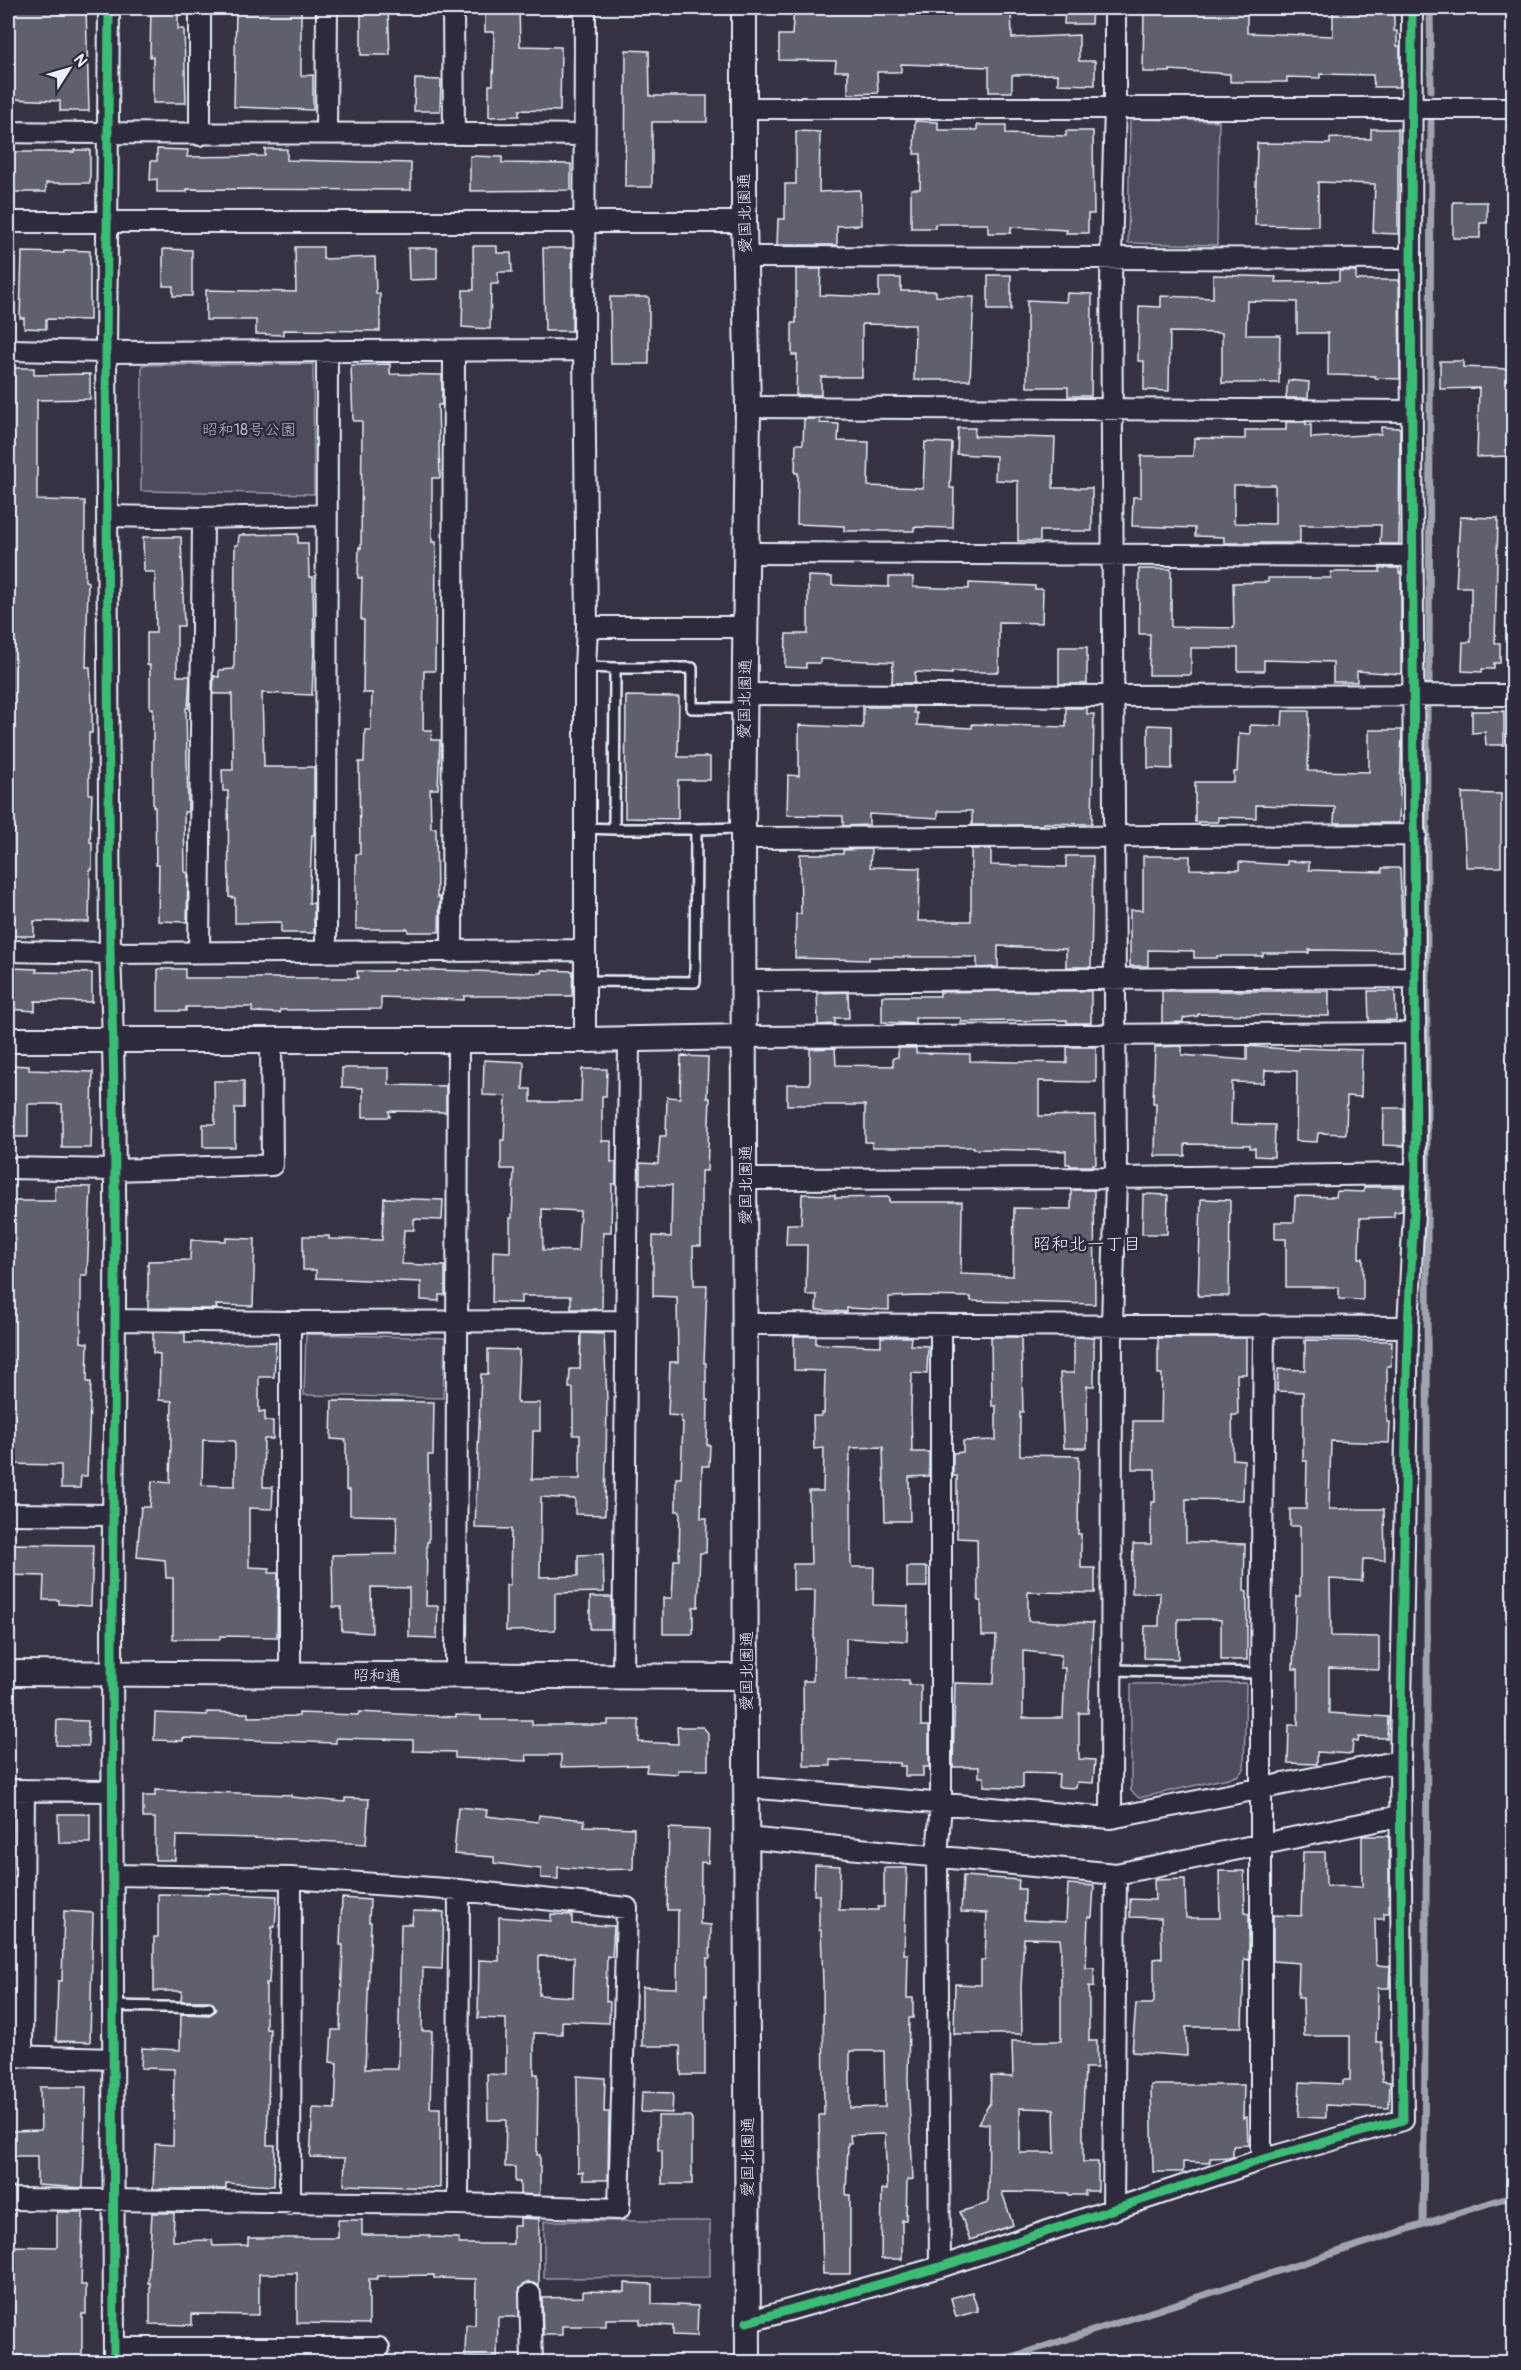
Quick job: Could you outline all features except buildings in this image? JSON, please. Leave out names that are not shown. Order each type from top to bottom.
[{"type":"street","points":[[109,8],[106,352],[110,953],[114,1041],[115,1170],[111,1791],[114,2355],[379,2348]]},
{"type":"street","points":[[200,8],[200,135]]},
{"type":"street","points":[[326,133],[327,8]]},
{"type":"street","points":[[453,8],[454,133]]},
{"type":"street","points":[[585,8],[584,350],[587,627],[585,668],[585,1040]]},
{"type":"street","name":"愛国北園通","points":[[744,8],[744,222],[748,407],[743,833],[748,2362]]},
{"type":"street","points":[[1111,1818],[1112,1325],[1116,1178],[1111,257],[1115,8]]},
{"type":"street","points":[[747,2322],[940,2267],[1262,2160],[1403,2120],[1400,1761],[1408,1327],[1416,1174],[1414,977],[1416,835],[1411,259],[1412,8]]},
{"type":"street","points":[[744,108],[1514,108]]},
{"type":"street","points":[[8,132],[200,135],[326,133],[584,135]]},
{"type":"street","points":[[8,222],[744,222]]},
{"type":"street","points":[[745,257],[1411,259]]},
{"type":"street","points":[[8,350],[106,352],[584,350]]},
{"type":"street","points":[[326,951],[327,350]]},
{"type":"street","points":[[452,952],[454,351]]},
{"type":"street","points":[[748,407],[1412,411]]},
{"type":"street","points":[[108,516],[202,518],[326,515]]},
{"type":"street","points":[[200,951],[202,518]]},
{"type":"street","points":[[745,553],[1413,556]]},
{"type":"street","points":[[587,627],[745,627]]},
{"type":"street","points":[[744,701],[1113,696],[1514,695]]},
{"type":"street","points":[[743,833],[1113,838],[1416,835]]},
{"type":"street","points":[[8,951],[110,953],[585,950]]},
{"type":"street","points":[[744,981],[1414,977]]},
{"type":"street","points":[[8,1040],[585,1040],[1415,1033]]},
{"type":"street","points":[[623,1677],[629,1039]]},
{"type":"street","points":[[8,1168],[115,1170],[272,1165],[271,1040]]},
{"type":"street","points":[[456,1676],[458,1040]]},
{"type":"street","points":[[745,1179],[1416,1174]]},
{"type":"street","points":[[114,1320],[626,1321]]},
{"type":"street","points":[[290,1322],[290,1674]]},
{"type":"street","points":[[746,1323],[942,1326],[1408,1327]]},
{"type":"street","points":[[1262,2160],[1261,1673],[1264,1325]]},
{"type":"street","points":[[940,2267],[938,1857],[942,1326]]},
{"type":"street","points":[[8,1514],[113,1515]]},
{"type":"street","name":"昭和通","points":[[8,1673],[746,1677]]},
{"type":"street","points":[[746,1787],[1111,1818],[1400,1761]]},
{"type":"street","points":[[111,1791],[16,1790],[15,2056],[113,2059]]},
{"type":"street","points":[[746,1839],[1116,1874],[1400,1816]]},
{"type":"street","points":[[1113,2210],[1116,1874]]},
{"type":"street","points":[[8,2199],[290,2204],[458,2204],[619,2209],[627,1908],[459,1890],[291,1878],[113,1875]]},
{"type":"street","points":[[290,2204],[291,1878]]},
{"type":"street","points":[[458,2204],[459,1890]]},
{"type":"street","points":[[530,2294],[532,2362]]},
{"type":"lane","points":[[585,668],[692,668],[692,708],[744,701]]},
{"type":"lane","points":[[614,829],[615,668]]},
{"type":"lane","points":[[585,828],[696,829],[743,833]]},
{"type":"lane","points":[[585,981],[695,982],[696,829]]},
{"type":"lane","points":[[1112,1670],[1261,1673]]},
{"type":"lane","points":[[112,2006],[209,2008]]},
{"type":"green space","points":[[1130,119],[1219,121],[1217,245],[1128,243]]},
{"type":"green space","name":"昭和18号公園","points":[[313,364],[314,494],[141,491],[142,365]]},
{"type":"green space","points":[[306,1334],[445,1338],[443,1398],[304,1395]]},
{"type":"green space","points":[[1246,1683],[1244,1769],[1237,1776],[1139,1798],[1131,1791],[1131,1684]]},
{"type":"green space","points":[[8,1797],[17,1797],[13,2049],[8,2049]]},
{"type":"green space","points":[[544,2221],[710,2221],[710,2277],[544,2278]]},
{"type":"waterway","points":[[1430,8],[1431,90]]},
{"type":"waterway","points":[[1429,684],[1431,122]]},
{"type":"waterway","points":[[1423,2224],[1427,1656],[1427,709]]},
{"type":"waterway","points":[[996,2362],[1514,2195]]},
{"type":"cycle path","points":[[109,8],[106,352],[110,953],[115,1203],[112,1619],[114,2362]]},
{"type":"cycle path","points":[[747,2322],[940,2267],[1261,2160],[1403,2120],[1400,1761],[1408,1327],[1416,1174],[1411,259],[1412,8]]},
{"type":"district","name":"昭和北一丁目","points":[[1087,1244]]}]
